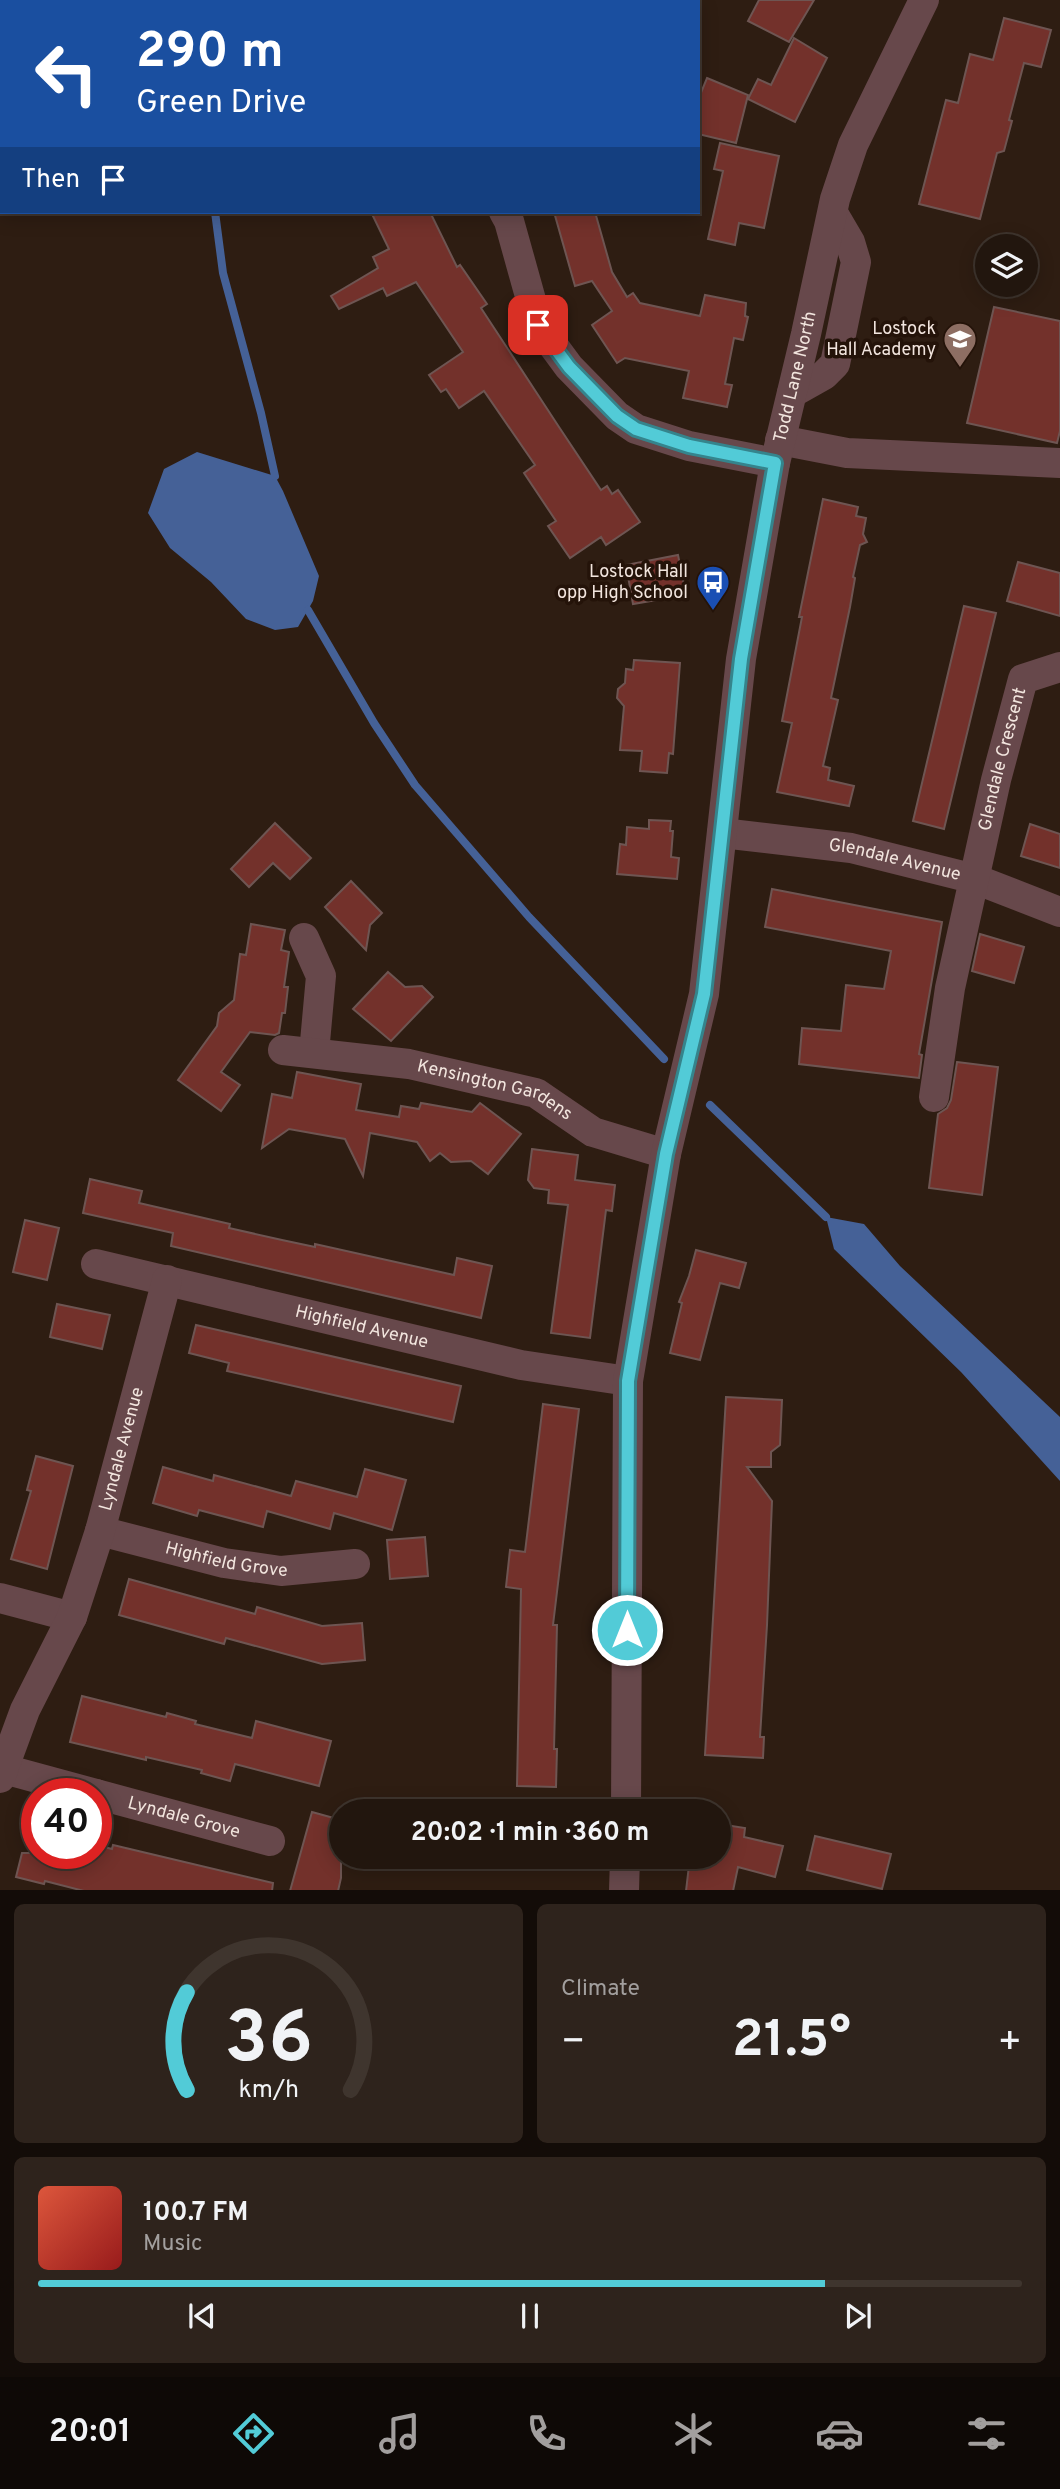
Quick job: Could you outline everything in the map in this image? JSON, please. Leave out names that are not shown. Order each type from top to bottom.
[{"type":"street","name":"Todd Lane North","points":[[626,1799],[628,1381],[666,1154],[704,994],[741,659],[777,452],[832,212],[853,145],[924,0]]},
{"type":"street","points":[[505,214],[538,325],[569,367],[617,416],[636,429],[689,446],[1060,463]]},
{"type":"street","name":"Glendale Crescent","points":[[975,879],[996,780],[1023,679],[1060,667]]},
{"type":"street","name":"Glendale Avenue","points":[[722,833],[851,848],[975,879],[1060,912]]},
{"type":"street","points":[[934,1097],[950,988],[975,879]]},
{"type":"street","points":[[304,938],[321,976],[314,1053]]},
{"type":"street","name":"Kensington Gardens","points":[[283,1049],[409,1064],[536,1093],[593,1132],[666,1154]]},
{"type":"street","name":"Highfield Avenue","points":[[96,1264],[521,1365],[628,1381]]},
{"type":"street","name":"Lyndale Avenue","points":[[2,1774],[25,1710],[72,1618],[100,1531],[167,1280]]},
{"type":"street","name":"Highfield Grove","points":[[100,1531],[224,1563],[281,1571],[355,1564]]},
{"type":"street","points":[[0,1598],[72,1618]]},
{"type":"street","name":"Lyndale Grove","points":[[2,1774],[21,1778]]},
{"type":"street","name":"Lyndale Grove","points":[[112,1798],[270,1841]]},
{"type":"street","points":[[624,1890],[625,1869]]},
{"type":"water","points":[[197,452],[275,476],[319,576],[313,601],[298,627],[275,630],[246,619],[211,582],[170,548],[148,513],[164,469]]},
{"type":"water","points":[[826,1217],[864,1224],[900,1266],[1060,1417],[1060,1481],[961,1372],[834,1249]]},
{"type":"building","points":[[759,0],[814,0],[789,42],[748,21]]},
{"type":"building","points":[[1004,18],[1051,30],[1041,67],[1024,63],[1004,151],[997,153],[980,219],[919,204],[946,100],[958,103],[970,54],[993,60]]},
{"type":"building","points":[[794,38],[827,58],[795,122],[748,99],[758,79],[771,85]]},
{"type":"building","points":[[707,78],[748,95],[736,143],[700,134],[700,95]]},
{"type":"building","points":[[720,143],[779,156],[764,228],[739,223],[735,245],[708,239],[723,171],[714,169]]},
{"type":"building","points":[[372,214],[431,214],[457,267],[460,265],[487,304],[481,308],[601,490],[607,486],[612,494],[618,490],[640,522],[606,545],[601,537],[570,558],[548,526],[556,521],[524,473],[535,465],[484,391],[459,408],[446,389],[441,392],[429,375],[463,352],[416,282],[387,296],[383,288],[339,309],[331,296],[378,268],[373,257],[389,249]]},
{"type":"building","points":[[555,214],[596,214],[612,272],[627,297],[633,293],[640,303],[700,316],[705,295],[746,303],[745,316],[748,317],[743,340],[734,338],[725,384],[732,385],[727,407],[683,398],[689,371],[625,358],[617,363],[592,325],[612,311],[592,281],[575,286]]},
{"type":"building","points":[[994,307],[1060,321],[1060,431],[1057,443],[967,423]]},
{"type":"building","points":[[823,499],[858,507],[856,516],[866,518],[863,534],[867,542],[860,545],[853,577],[850,607],[831,698],[838,700],[823,766],[830,768],[828,780],[854,786],[849,806],[777,792],[792,723],[782,721],[802,617],[799,617]]},
{"type":"building","points":[[678,555],[686,595],[633,604],[626,565]]},
{"type":"building","points":[[1018,562],[1060,573],[1060,616],[1007,601]]},
{"type":"building","points":[[964,606],[996,613],[944,829],[913,821]]},
{"type":"building","points":[[634,660],[680,663],[673,754],[669,753],[667,773],[640,771],[642,751],[620,750],[624,706],[617,698],[618,689],[625,683],[626,669],[633,670]]},
{"type":"building","points":[[649,820],[671,821],[671,857],[679,858],[677,879],[617,874],[620,844],[626,845],[627,827],[649,829]]},
{"type":"building","points":[[275,823],[311,858],[290,879],[273,863],[249,887],[231,869]]},
{"type":"building","points":[[1030,824],[1060,834],[1060,868],[1021,856]]},
{"type":"building","points":[[351,881],[382,913],[370,925],[366,950],[325,907]]},
{"type":"building","points":[[772,889],[942,922],[919,1054],[922,1055],[919,1078],[799,1064],[802,1028],[841,1031],[846,985],[884,989],[891,951],[765,927]]},
{"type":"building","points":[[251,924],[285,930],[281,950],[289,952],[284,987],[288,987],[285,1013],[282,1013],[279,1033],[275,1035],[250,1032],[221,1072],[240,1085],[221,1111],[178,1080],[217,1026],[219,1013],[234,1000],[240,954],[246,955]]},
{"type":"building","points":[[980,934],[1024,947],[1014,983],[972,971]]},
{"type":"building","points":[[388,972],[405,987],[422,986],[433,997],[391,1041],[353,1009]]},
{"type":"building","points":[[957,1062],[998,1067],[982,1195],[929,1188],[938,1114],[947,1108],[951,1100]]},
{"type":"building","points":[[297,1072],[361,1084],[356,1110],[399,1117],[401,1106],[419,1109],[421,1103],[472,1112],[480,1103],[521,1134],[488,1174],[471,1161],[451,1162],[440,1153],[430,1161],[417,1142],[370,1133],[363,1176],[345,1139],[289,1129],[262,1148],[272,1094],[292,1098]]},
{"type":"building","points":[[532,1149],[578,1155],[575,1180],[615,1185],[612,1211],[606,1210],[590,1338],[551,1333],[568,1205],[548,1203],[549,1190],[534,1188],[528,1180]]},
{"type":"building","points":[[90,1179],[142,1191],[139,1203],[230,1224],[229,1228],[282,1240],[315,1247],[315,1244],[454,1275],[457,1258],[492,1266],[481,1318],[171,1246],[173,1233],[83,1213]]},
{"type":"building","points":[[25,1220],[59,1228],[47,1280],[13,1272]]},
{"type":"building","points":[[696,1250],[746,1263],[739,1288],[720,1283],[700,1360],[670,1353],[682,1303],[679,1302]]},
{"type":"building","points":[[57,1304],[110,1315],[102,1349],[50,1337]]},
{"type":"building","points":[[196,1325],[461,1386],[453,1422],[227,1371],[229,1363],[189,1353]]},
{"type":"building","points":[[726,1397],[782,1400],[780,1445],[771,1452],[771,1467],[747,1467],[772,1501],[760,1737],[764,1737],[763,1758],[705,1755]]},
{"type":"building","points":[[543,1404],[579,1409],[553,1625],[557,1625],[554,1749],[557,1749],[556,1787],[517,1786],[521,1589],[506,1587],[510,1550],[525,1552]]},
{"type":"building","points":[[36,1456],[73,1466],[47,1569],[11,1559],[31,1491],[27,1490]]},
{"type":"building","points":[[163,1467],[213,1481],[214,1475],[291,1496],[296,1481],[357,1497],[365,1469],[406,1480],[392,1530],[334,1513],[330,1529],[267,1511],[263,1527],[199,1510],[197,1516],[153,1503]]},
{"type":"building","points":[[425,1537],[428,1576],[390,1579],[387,1540]]},
{"type":"building","points":[[129,1579],[255,1614],[257,1607],[322,1626],[362,1623],[365,1660],[322,1664],[226,1638],[224,1644],[119,1615]]},
{"type":"building","points":[[82,1696],[166,1717],[167,1713],[196,1721],[195,1724],[252,1738],[256,1721],[331,1741],[319,1786],[235,1764],[230,1781],[201,1773],[202,1770],[70,1742]]},
{"type":"building","points":[[312,1812],[329,1817],[329,1869],[341,1869],[338,1890],[290,1890]]},
{"type":"building","points":[[731,1826],[745,1828],[744,1837],[783,1846],[775,1877],[738,1867],[733,1890],[686,1890],[689,1869],[731,1869]]},
{"type":"building","points":[[815,1836],[891,1854],[882,1889],[807,1870]]},
{"type":"building","points":[[113,1845],[273,1883],[272,1890],[80,1890],[16,1877],[21,1857],[21,1869],[112,1869]]},
{"type":"waterway","points":[[215,214],[223,273],[275,476]]},
{"type":"waterway","points":[[308,610],[374,723],[415,785],[529,917],[664,1059]]},
{"type":"waterway","points":[[710,1105],[826,1217]]},
{"type":"place","name":"Lostock Hall Academy","points":[[960,369]]},
{"type":"place","name":"Lostock Hall opp High School","points":[[713,612]]},
{"type":"route","points":[[538,325],[569,367],[617,416],[636,429],[689,446],[775,463],[741,659],[704,994],[666,1154],[628,1381],[627,1630]]}]
